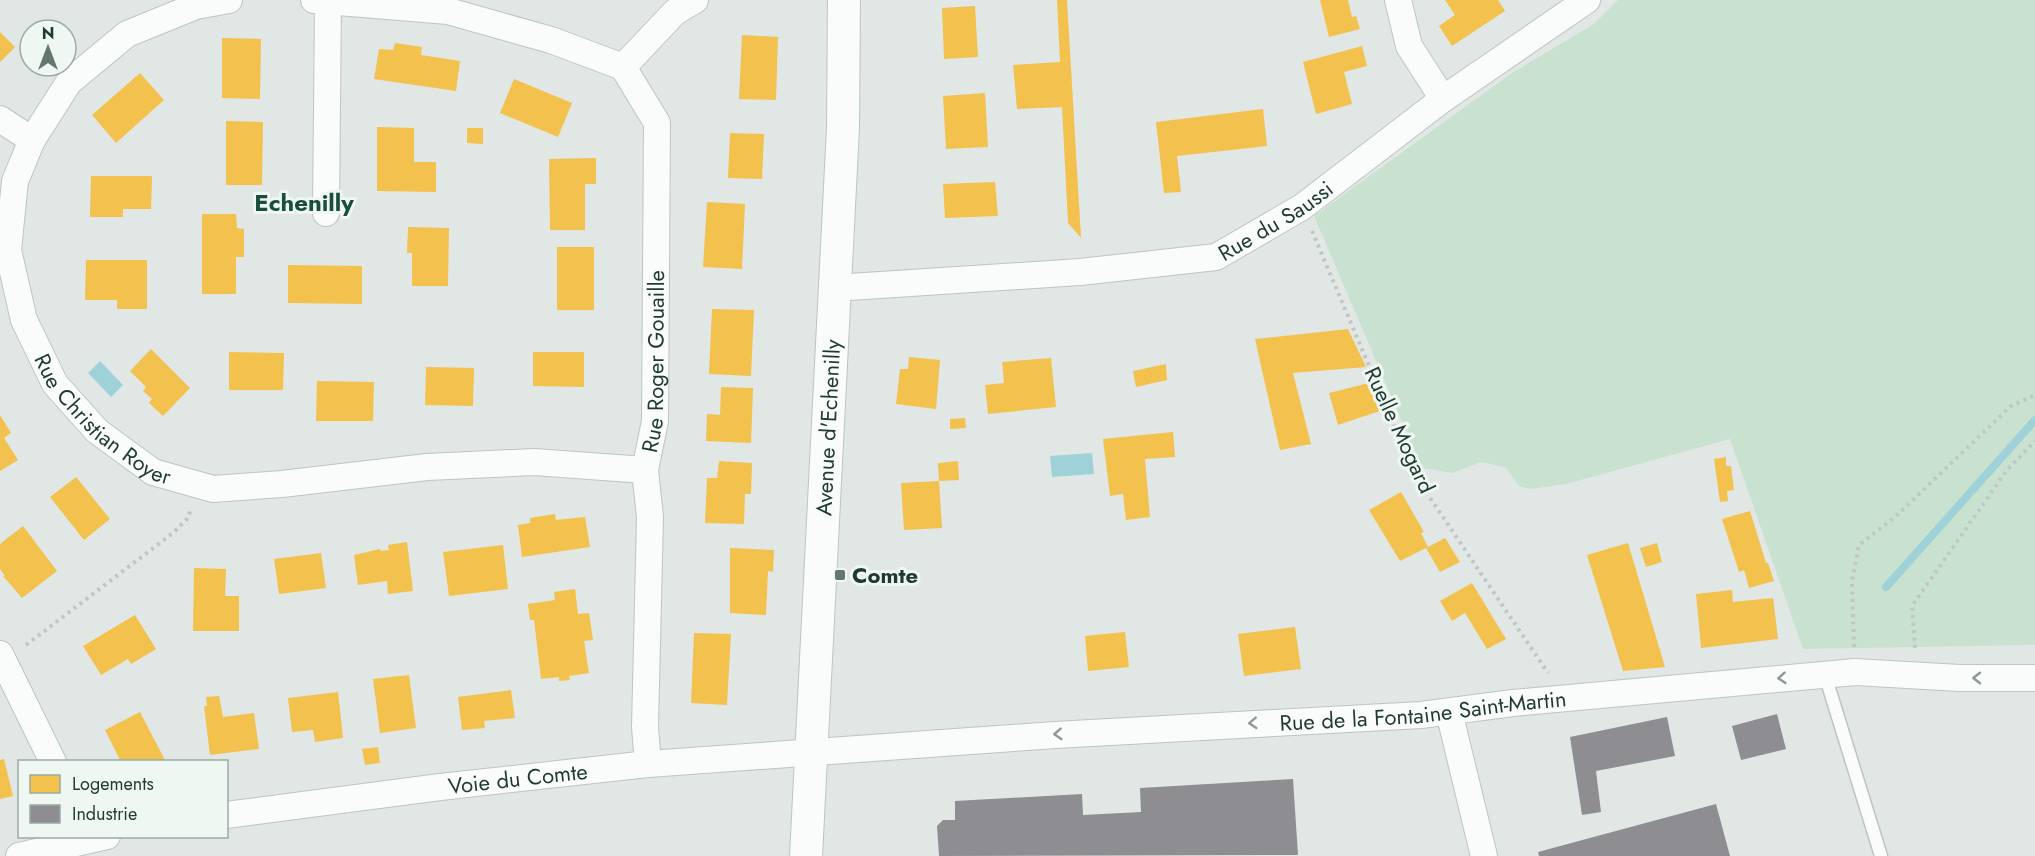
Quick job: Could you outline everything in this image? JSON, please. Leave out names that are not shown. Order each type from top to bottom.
[{"type":"street","name":"Rue Christian Royer","points":[[229,0],[196,6],[127,34],[69,82],[32,140],[15,181],[8,250],[24,320],[55,384],[97,431],[153,472],[213,489],[282,484],[427,467],[534,462],[645,470]]},
{"type":"street","points":[[326,213],[321,1],[448,11],[551,40],[624,67],[675,12],[695,0]]},
{"type":"street","name":"Avenue d'Echenilly","points":[[806,856],[843,129],[844,0]]},
{"type":"street","points":[[1398,0],[1409,46],[1443,99]]},
{"type":"street","name":"Rue du Saussi","points":[[834,288],[1080,272],[1216,257],[1302,207],[1443,99],[1587,0]]},
{"type":"street","name":"Rue Roger Gouaille","points":[[624,67],[657,123],[655,421],[645,470],[650,517],[645,727],[648,764]]},
{"type":"street","points":[[0,119],[32,140]]},
{"type":"street","points":[[2,658],[52,760]]},
{"type":"street","name":"Rue de la Fontaine Saint-Martin","points":[[811,753],[1067,734],[1420,715],[1855,672],[1960,678],[2035,678]]},
{"type":"street","points":[[1449,712],[1484,856]]},
{"type":"street","name":"Voie du Comte","points":[[228,815],[440,787],[648,764],[811,753]]},
{"type":"street","points":[[19,856],[96,838]]},
{"type":"lane","points":[[1826,675],[1881,856]]},
{"type":"path","name":"Ruelle Mogard","points":[[1302,207],[1416,477],[1565,699]]},
{"type":"path","points":[[1855,672],[1852,581],[1859,545],[1896,516],[2011,406],[2035,395]]},
{"type":"path","points":[[1918,676],[1912,606],[2007,470],[2035,441]]},
{"type":"path","points":[[2,658],[173,533],[189,517],[194,484]]},
{"type":"green space","points":[[1618,0],[2035,0],[2035,645],[1803,649],[1730,439],[1566,484],[1531,489],[1519,486],[1505,467],[1481,462],[1453,473],[1422,468],[1314,216],[1512,73],[1594,24]]},
{"type":"water","points":[[100,361],[123,385],[111,397],[88,373]]},
{"type":"water","points":[[1092,453],[1094,474],[1052,477],[1050,456]]},
{"type":"building: Logements","points":[[1057,0],[1067,0],[1081,238],[1068,223],[1062,107],[1017,109],[1013,65],[1060,62]]},
{"type":"building: Logements","points":[[1320,0],[1348,0],[1352,17],[1356,16],[1360,29],[1329,37]]},
{"type":"building: Logements","points":[[1445,0],[1498,0],[1505,11],[1452,46],[1439,26],[1455,15]]},
{"type":"building: Logements","points":[[975,6],[978,57],[944,59],[942,8]]},
{"type":"building: Logements","points":[[0,32],[15,47],[0,62]]},
{"type":"building: Logements","points":[[742,35],[778,37],[776,100],[739,99]]},
{"type":"building: Logements","points":[[222,38],[261,39],[260,99],[222,98]]},
{"type":"building: Logements","points":[[395,43],[422,47],[421,55],[460,61],[456,91],[374,79],[379,49],[393,50]]},
{"type":"building: Logements","points":[[1362,46],[1367,66],[1344,72],[1352,104],[1316,114],[1303,62]]},
{"type":"building: Logements","points":[[140,73],[164,100],[116,143],[92,115]]},
{"type":"building: Logements","points":[[514,79],[572,103],[558,137],[500,113]]},
{"type":"building: Logements","points":[[985,93],[988,147],[946,149],[943,96]]},
{"type":"building: Logements","points":[[1263,109],[1267,146],[1177,156],[1181,192],[1164,193],[1156,122]]},
{"type":"building: Logements","points":[[226,121],[263,122],[262,185],[226,185]]},
{"type":"building: Logements","points":[[377,127],[414,128],[414,162],[436,162],[436,192],[377,191]]},
{"type":"building: Logements","points":[[467,128],[483,128],[483,144],[467,143]]},
{"type":"building: Logements","points":[[730,133],[764,134],[762,179],[728,178]]},
{"type":"building: Logements","points":[[596,158],[596,184],[585,184],[585,230],[550,230],[549,159]]},
{"type":"building: Logements","points":[[91,176],[152,176],[151,209],[123,209],[123,217],[90,217]]},
{"type":"building: Logements","points":[[995,182],[998,216],[945,218],[943,184]]},
{"type":"building: Logements","points":[[707,202],[745,204],[742,269],[703,267]]},
{"type":"building: Logements","points":[[202,214],[236,214],[237,228],[244,229],[244,257],[236,257],[236,294],[202,294]]},
{"type":"building: Logements","points":[[408,227],[449,228],[448,286],[412,286],[412,253],[407,253]]},
{"type":"building: Logements","points":[[557,247],[594,247],[594,310],[557,310]]},
{"type":"building: Logements","points":[[86,260],[147,260],[147,309],[117,309],[117,300],[85,300]]},
{"type":"building: Logements","points":[[288,265],[362,266],[362,304],[288,303]]},
{"type":"building: Logements","points":[[712,309],[754,310],[751,376],[709,374]]},
{"type":"building: Logements","points":[[1348,329],[1366,367],[1293,373],[1311,444],[1280,450],[1255,339]]},
{"type":"building: Logements","points":[[151,349],[190,388],[163,416],[149,403],[152,399],[143,391],[146,387],[130,371]]},
{"type":"building: Logements","points":[[229,352],[284,353],[283,390],[229,390]]},
{"type":"building: Logements","points":[[533,352],[584,352],[584,387],[533,386]]},
{"type":"building: Logements","points":[[909,357],[940,360],[936,409],[896,404],[900,369],[908,369]]},
{"type":"building: Logements","points":[[1051,358],[1056,407],[988,414],[985,385],[1004,383],[1002,362]]},
{"type":"building: Logements","points":[[1166,364],[1167,380],[1136,387],[1133,371]]},
{"type":"building: Logements","points":[[426,367],[474,368],[473,406],[425,405]]},
{"type":"building: Logements","points":[[317,381],[374,382],[373,421],[316,421]]},
{"type":"building: Logements","points":[[1373,382],[1386,409],[1338,425],[1329,393]]},
{"type":"building: Logements","points":[[721,387],[753,388],[751,443],[706,441],[707,414],[720,415]]},
{"type":"building: Logements","points":[[0,415],[11,433],[4,438],[18,460],[0,471]]},
{"type":"building: Logements","points":[[965,418],[966,428],[950,429],[950,419]]},
{"type":"building: Logements","points":[[1173,432],[1175,457],[1145,459],[1150,517],[1126,520],[1123,494],[1110,496],[1103,439]]},
{"type":"building: Logements","points":[[1726,457],[1726,466],[1731,466],[1734,490],[1727,491],[1728,501],[1720,502],[1714,459]]},
{"type":"building: Logements","points":[[719,461],[752,463],[751,494],[745,494],[744,524],[705,523],[707,478],[717,478]]},
{"type":"building: Logements","points":[[958,461],[959,480],[939,481],[938,463]]},
{"type":"building: Logements","points":[[76,477],[110,519],[84,540],[50,497]]},
{"type":"building: Logements","points":[[939,481],[942,528],[904,530],[901,483]]},
{"type":"building: Logements","points":[[1401,492],[1424,532],[1421,533],[1428,547],[1445,538],[1460,562],[1440,572],[1426,548],[1400,561],[1369,510]]},
{"type":"building: Logements","points":[[1750,511],[1774,581],[1749,588],[1744,570],[1739,572],[1722,519]]},
{"type":"building: Logements","points":[[555,514],[556,520],[585,517],[590,547],[522,557],[518,525],[530,523],[530,518]]},
{"type":"building: Logements","points":[[23,526],[57,571],[22,598],[3,576],[5,576],[0,569],[0,544]]},
{"type":"building: Logements","points":[[407,542],[413,591],[388,594],[387,581],[358,585],[354,555],[380,549],[381,551],[389,550],[388,545]]},
{"type":"building: Logements","points":[[1628,543],[1665,667],[1623,671],[1587,555]]},
{"type":"building: Logements","points":[[1657,543],[1662,562],[1646,567],[1640,548]]},
{"type":"building: Logements","points":[[503,545],[508,589],[449,596],[443,552]]},
{"type":"building: Logements","points":[[730,548],[774,550],[773,572],[768,571],[766,615],[730,613]]},
{"type":"building: Logements","points":[[321,553],[326,588],[279,594],[274,559]]},
{"type":"building: Logements","points":[[194,568],[226,569],[225,596],[239,596],[239,631],[193,631]]},
{"type":"building: Logements","points":[[1472,583],[1506,639],[1487,649],[1465,613],[1452,621],[1440,601]]},
{"type":"building: Logements","points":[[575,589],[578,614],[589,613],[593,640],[584,641],[589,673],[569,676],[570,680],[559,681],[559,677],[541,679],[534,620],[530,620],[528,604],[555,600],[554,592]]},
{"type":"building: Logements","points":[[1732,590],[1733,602],[1773,598],[1778,639],[1701,648],[1696,594]]},
{"type":"building: Logements","points":[[135,615],[156,649],[131,664],[128,659],[101,675],[83,646]]},
{"type":"building: Logements","points":[[1295,627],[1301,669],[1244,676],[1238,634]]},
{"type":"building: Logements","points":[[1125,632],[1129,667],[1088,671],[1085,636]]},
{"type":"building: Logements","points":[[694,633],[731,634],[727,705],[691,703]]},
{"type":"building: Logements","points":[[409,675],[416,728],[380,733],[373,679]]},
{"type":"building: Logements","points":[[511,690],[515,718],[484,721],[485,728],[462,730],[458,697]]},
{"type":"building: Logements","points":[[338,692],[343,738],[315,742],[313,730],[292,732],[288,698]]},
{"type":"building: Logements","points":[[219,696],[223,717],[254,713],[259,749],[210,755],[204,706],[207,706],[206,697]]},
{"type":"building: Logements","points":[[140,712],[165,760],[120,760],[105,730]]},
{"type":"building: Logements","points":[[378,747],[380,763],[365,765],[362,749]]},
{"type":"building: Logements","points":[[4,759],[13,796],[0,799],[0,760]]},
{"type":"building: Industrie","points":[[1777,714],[1786,749],[1741,760],[1732,726]]},
{"type":"building: Industrie","points":[[1667,717],[1675,756],[1596,771],[1601,812],[1582,815],[1570,737]]},
{"type":"building: Industrie","points":[[1293,779],[1298,855],[939,856],[937,826],[943,820],[955,820],[955,801],[1082,794],[1083,815],[1141,812],[1140,788]]},
{"type":"building: Industrie","points":[[1716,804],[1730,856],[1539,856],[1538,852]]},
{"type":"waterway","points":[[1886,587],[2035,420]]},
{"type":"place","name":"Comte","points":[[840,575]]},
{"type":"district","name":"Echenilly","points":[[304,203]]}]
